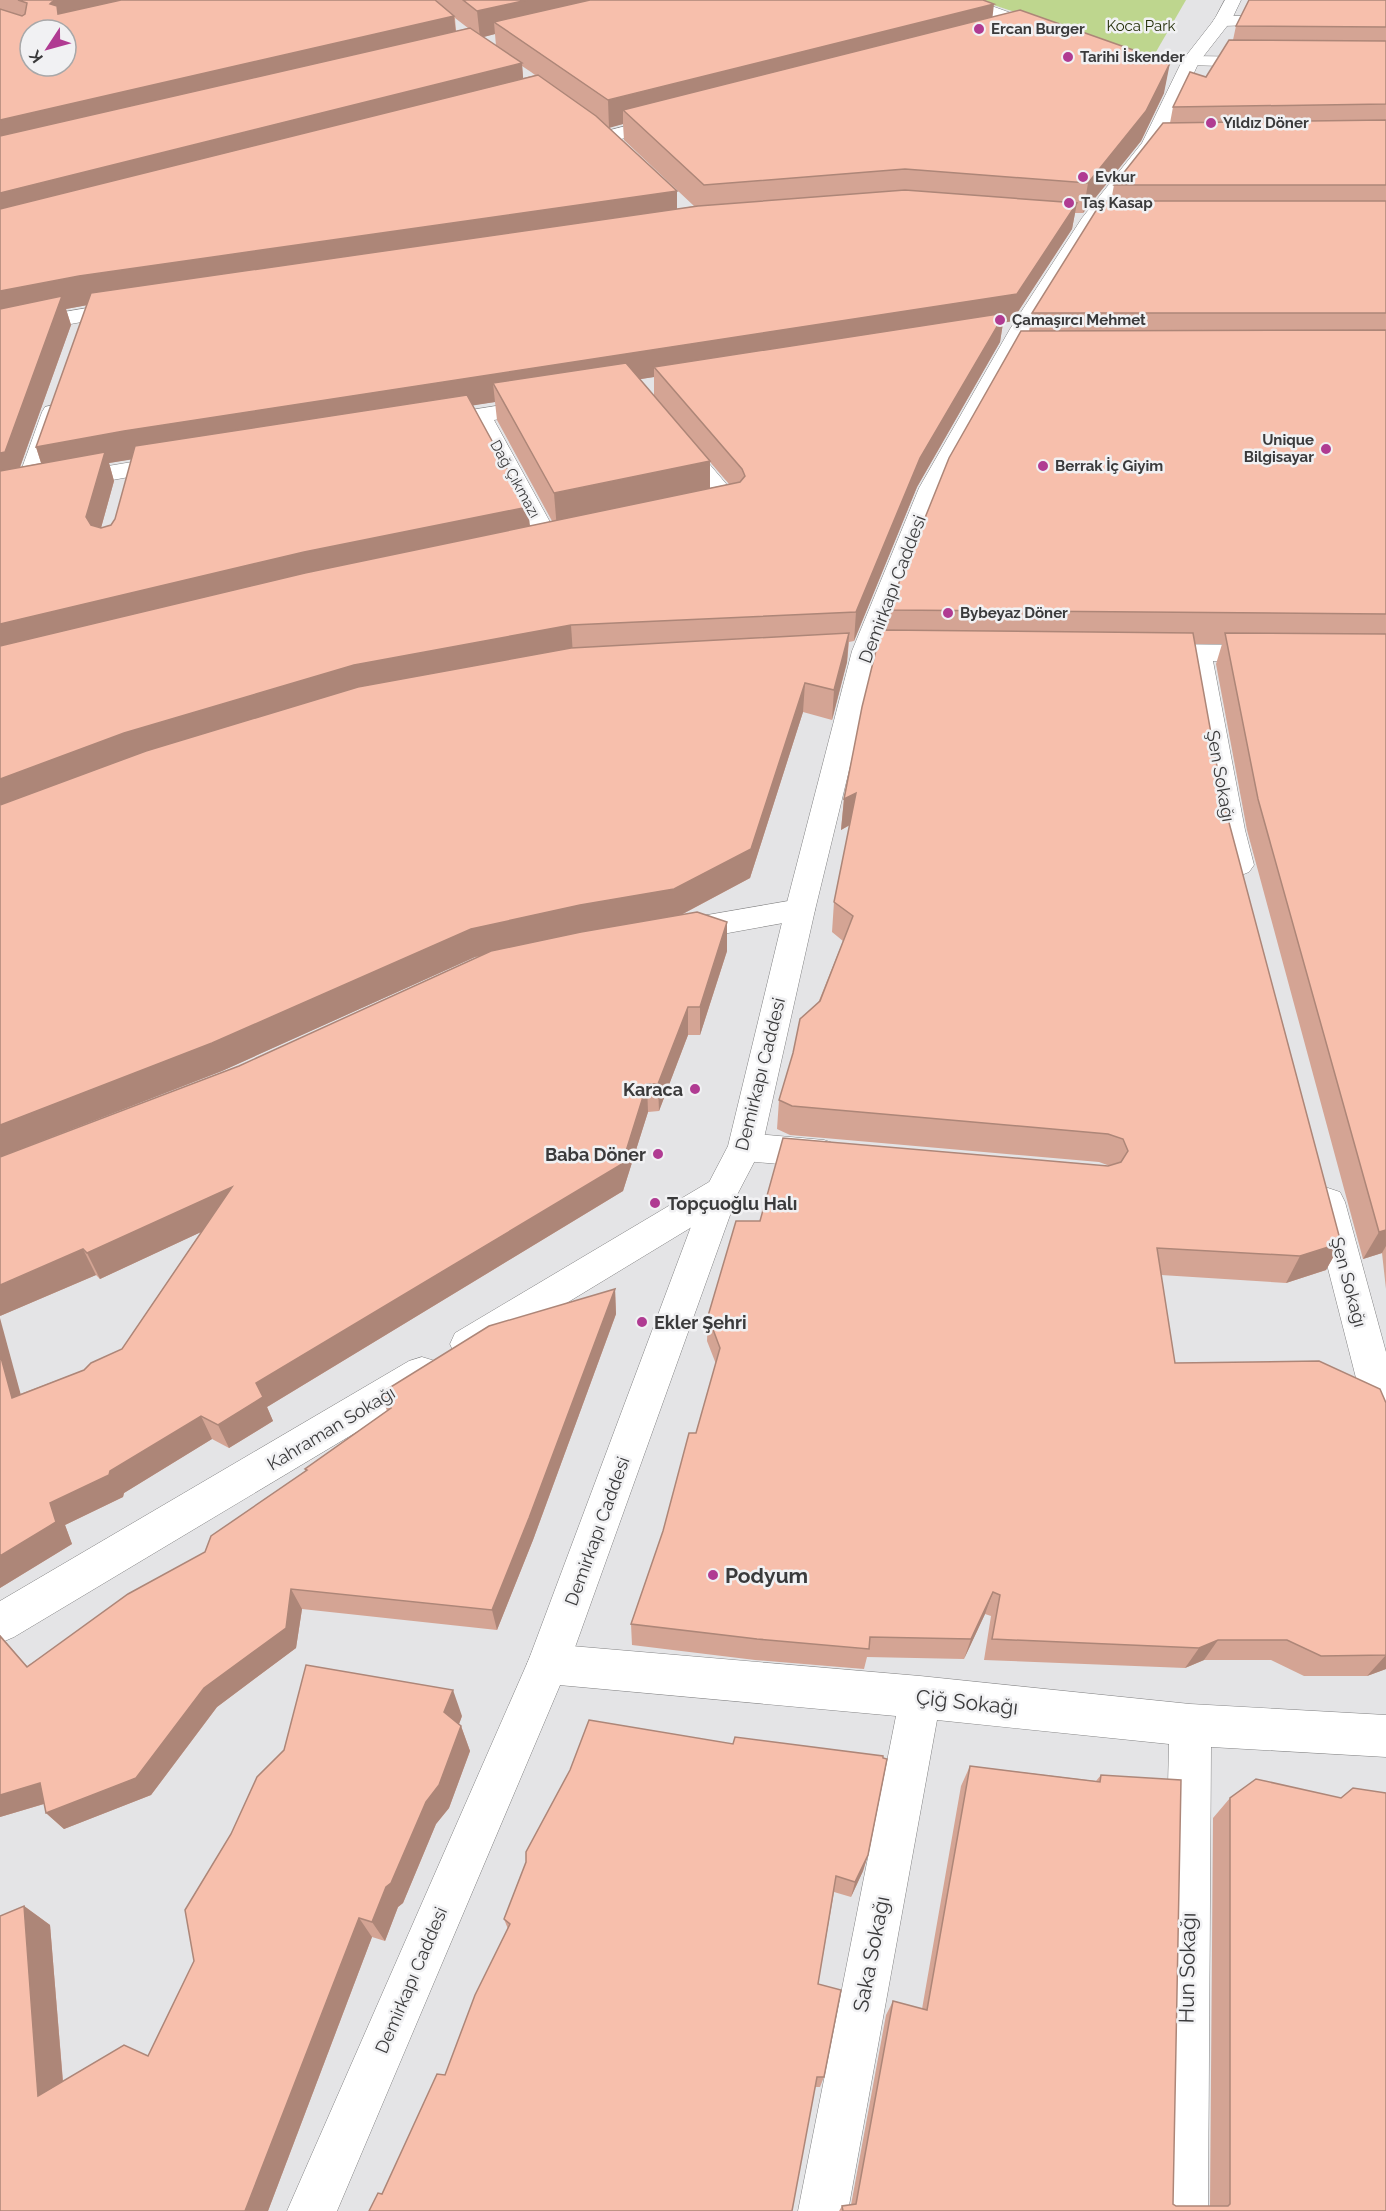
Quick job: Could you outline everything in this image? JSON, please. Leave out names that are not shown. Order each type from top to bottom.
[{"type":"street","points":[[959,0],[1053,34]]},
{"type":"street","points":[[1228,10],[1304,19]]},
{"type":"street","name":"Demirkapı Caddesi","points":[[312,2211],[548,1664],[721,1192],[746,1147],[800,910],[865,651],[931,488],[1014,342],[1089,221],[1163,144],[1182,70],[1228,10]]},
{"type":"street","points":[[997,35],[1031,27]]},
{"type":"street","points":[[1182,70],[1283,62]]},
{"type":"street","points":[[606,137],[686,116]]},
{"type":"street","points":[[588,124],[623,153]]},
{"type":"street","points":[[0,330],[147,304]]},
{"type":"street","points":[[80,335],[88,313]]},
{"type":"street","points":[[27,487],[61,389]]},
{"type":"street","points":[[410,426],[558,403]]},
{"type":"street","name":"Dağ Çıkmazı","points":[[480,416],[549,542]]},
{"type":"street","points":[[664,426],[730,504],[685,514]]},
{"type":"street","points":[[0,493],[27,487],[129,480],[190,460]]},
{"type":"street","points":[[1127,652],[1292,654]]},
{"type":"street","name":"Şen Sokağı","points":[[1198,652],[1230,830],[1245,888]]},
{"type":"street","points":[[652,935],[800,910]]},
{"type":"street","points":[[746,1147],[852,1156]]},
{"type":"street","name":"Şen Sokağı","points":[[1322,1178],[1386,1421]]},
{"type":"street","name":"Kahraman Sokağı","points":[[0,1623],[366,1408],[568,1282],[721,1192]]},
{"type":"street","name":"Çiğ Sokağı","points":[[548,1664],[920,1697],[1190,1725],[1386,1736]]},
{"type":"street","name":"Saka Sokağı","points":[[823,2211],[920,1697]]},
{"type":"street","name":"Hun Sokağı","points":[[1183,2211],[1190,1725]]},
{"type":"green space","name":"Koca Park","points":[[978,0],[1186,0],[1153,57]]},
{"type":"building","points":[[18,0],[59,0],[50,4],[57,6],[58,14],[121,0],[435,0],[454,16],[0,120],[0,9],[22,16],[25,14],[27,3]]},
{"type":"building","points":[[463,0],[527,0],[477,11]]},
{"type":"building","points":[[590,0],[983,0],[994,4],[608,100],[494,22]]},
{"type":"building","points":[[1249,0],[1386,0],[1386,27],[1236,26]]},
{"type":"building","points":[[1020,10],[1170,63],[1146,111],[1088,183],[905,169],[704,185],[623,110]]},
{"type":"building","points":[[470,28],[522,63],[0,193],[0,136]]},
{"type":"building","points":[[1229,40],[1386,41],[1386,104],[1173,107],[1190,72],[1206,77]]},
{"type":"building","points":[[538,75],[596,116],[677,191],[79,276],[0,291],[0,209]]},
{"type":"building","points":[[1386,120],[1386,185],[1114,185],[1163,123]]},
{"type":"building","points":[[905,190],[1077,203],[1017,294],[124,431],[36,447],[91,293],[698,206]]},
{"type":"building","points":[[1102,201],[1386,201],[1386,313],[1032,313]]},
{"type":"building","points":[[62,296],[5,452],[0,453],[0,309]]},
{"type":"building","points":[[1005,313],[920,458],[856,612],[571,625],[354,665],[124,733],[0,779],[0,646],[305,573],[740,482],[745,476],[742,469],[654,367]]},
{"type":"building","points":[[1386,330],[1386,614],[888,610],[949,458],[1021,331]]},
{"type":"building","points":[[626,363],[710,461],[554,493],[493,383]]},
{"type":"building","points":[[467,395],[528,507],[304,552],[0,624],[0,471],[105,452],[86,517],[91,525],[101,528],[111,525],[115,519],[135,446]]},
{"type":"building","points":[[881,630],[1193,633],[1223,800],[1341,1243],[1300,1256],[1157,1248],[1175,1363],[1319,1361],[1380,1389],[1386,1403],[1386,1655],[1321,1656],[1287,1640],[1218,1640],[1199,1648],[992,1639],[1000,1595],[993,1592],[971,1639],[870,1637],[869,1649],[631,1624],[663,1531],[689,1433],[696,1433],[720,1348],[708,1316],[736,1221],[760,1221],[783,1138],[1108,1166],[1121,1162],[1128,1151],[1123,1139],[1108,1134],[792,1106],[779,1100],[800,1019],[820,1001],[853,916],[834,902],[856,793],[844,799],[862,707]]},
{"type":"building","points":[[849,633],[834,690],[805,683],[751,849],[674,889],[580,905],[471,929],[212,1043],[0,1125],[0,805],[146,751],[358,687],[571,648]]},
{"type":"building","points":[[1225,633],[1386,634],[1386,1230],[1379,1232],[1258,799]]},
{"type":"building","points":[[697,912],[727,922],[700,1007],[688,1007],[658,1084],[647,1084],[622,1164],[256,1383],[263,1397],[218,1425],[201,1416],[110,1471],[109,1475],[50,1503],[56,1522],[0,1556],[0,1354],[12,1398],[84,1370],[91,1363],[122,1349],[232,1187],[87,1253],[83,1249],[0,1285],[0,1157],[239,1066],[491,951],[581,932]]},
{"type":"building","points":[[615,1289],[492,1610],[291,1589],[286,1628],[204,1688],[136,1778],[46,1813],[40,1783],[0,1795],[0,1636],[27,1667],[128,1594],[205,1552],[211,1536],[307,1470],[305,1469],[391,1408],[381,1393],[489,1326]]},
{"type":"building","points":[[306,1665],[453,1690],[444,1712],[461,1726],[439,1785],[426,1802],[372,1922],[359,1918],[245,2211],[0,2211],[0,1916],[24,1906],[38,2096],[124,2045],[148,2056],[194,1961],[185,1910],[231,1834],[257,1777],[284,1750]]},
{"type":"building","points":[[589,1720],[733,1744],[735,1737],[883,1756],[887,1759],[868,1855],[855,1882],[836,1876],[818,1984],[841,1990],[824,2077],[817,2077],[792,2211],[369,2211],[378,2193],[382,2194],[437,2074],[445,2075],[475,1995],[510,1924],[504,1919],[526,1862],[526,1852],[570,1770]]},
{"type":"building","points":[[970,1766],[1100,1782],[1101,1775],[1181,1780],[1173,2204],[1176,2206],[1228,2206],[1230,2204],[1230,1798],[1256,1779],[1341,1798],[1353,1788],[1386,1793],[1386,2211],[843,2211],[842,2206],[856,2204],[893,2001],[927,2010]]},
{"type":"place","name":"Ercan Burger","points":[[979,29]]},
{"type":"place","name":"Tarihi İskender","points":[[1068,57]]},
{"type":"place","name":"Yıldız Döner","points":[[1211,123]]},
{"type":"place","name":"Evkur","points":[[1083,177]]},
{"type":"place","name":"Taş Kasap","points":[[1069,203]]},
{"type":"place","name":"Çamaşırcı Mehmet","points":[[1000,320]]},
{"type":"place","name":"Unique Bilgisayar","points":[[1326,449]]},
{"type":"place","name":"Berrak İç Giyim","points":[[1043,466]]},
{"type":"place","name":"Bybeyaz Döner","points":[[948,613]]},
{"type":"place","name":"Karaca","points":[[695,1089]]},
{"type":"place","name":"Baba Döner","points":[[658,1154]]},
{"type":"place","name":"Topçuoğlu Halı","points":[[655,1203]]},
{"type":"place","name":"Ekler Şehri","points":[[642,1322]]},
{"type":"place","name":"Podyum","points":[[713,1575]]}]
